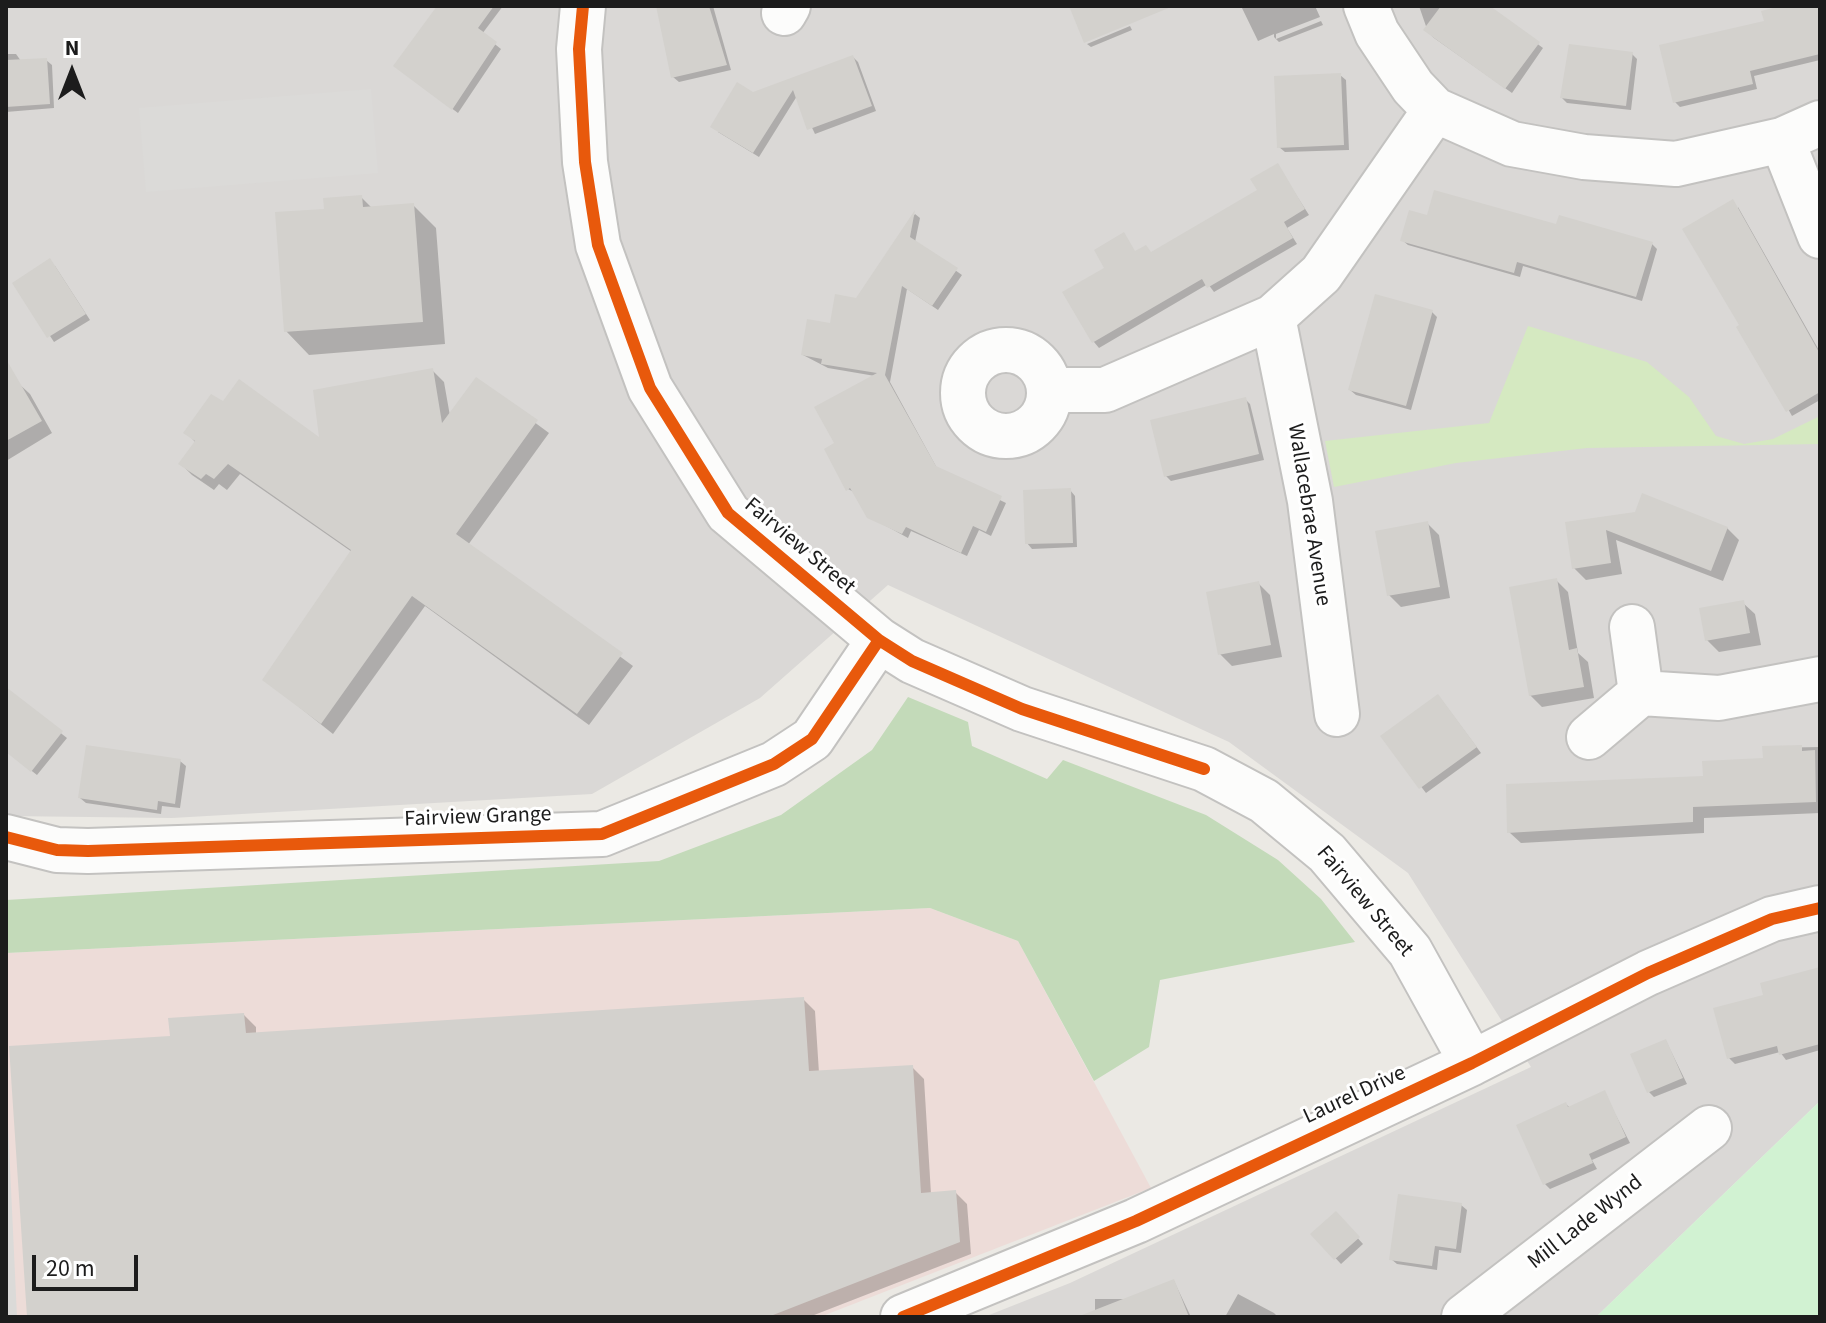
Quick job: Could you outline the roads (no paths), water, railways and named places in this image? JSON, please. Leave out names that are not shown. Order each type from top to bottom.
[{"type":"street","name":"Fairview Street","points":[[583,6],[579,49],[591,205],[603,258],[650,388],[728,513],[879,640],[912,661],[1010,704],[1204,769],[1264,801],[1327,853],[1410,951],[1472,1063]]},
{"type":"street","points":[[1366,6],[1377,33],[1413,87],[1435,110],[1512,144],[1584,157],[1676,164],[1801,131],[1820,236]]},
{"type":"street","points":[[1049,390],[1105,390],[1273,317],[1321,274],[1435,110]]},
{"type":"street","name":"Wallacebrae Avenue","points":[[1273,317],[1310,501],[1337,714]]},
{"type":"street","points":[[1632,627],[1641,693]]},
{"type":"street","name":"Fairview Grange","points":[[6,837],[57,850],[88,851],[602,834],[774,764],[812,739],[879,640]]},
{"type":"street","points":[[1589,737],[1641,693],[1719,698],[1820,679]]},
{"type":"street","name":"Laurel Drive","points":[[903,1317],[1136,1221],[1472,1063],[1648,973],[1772,919],[1820,908]]},
{"type":"street","name":"Mill Lade Wynd","points":[[1464,1317],[1709,1128]]}]
